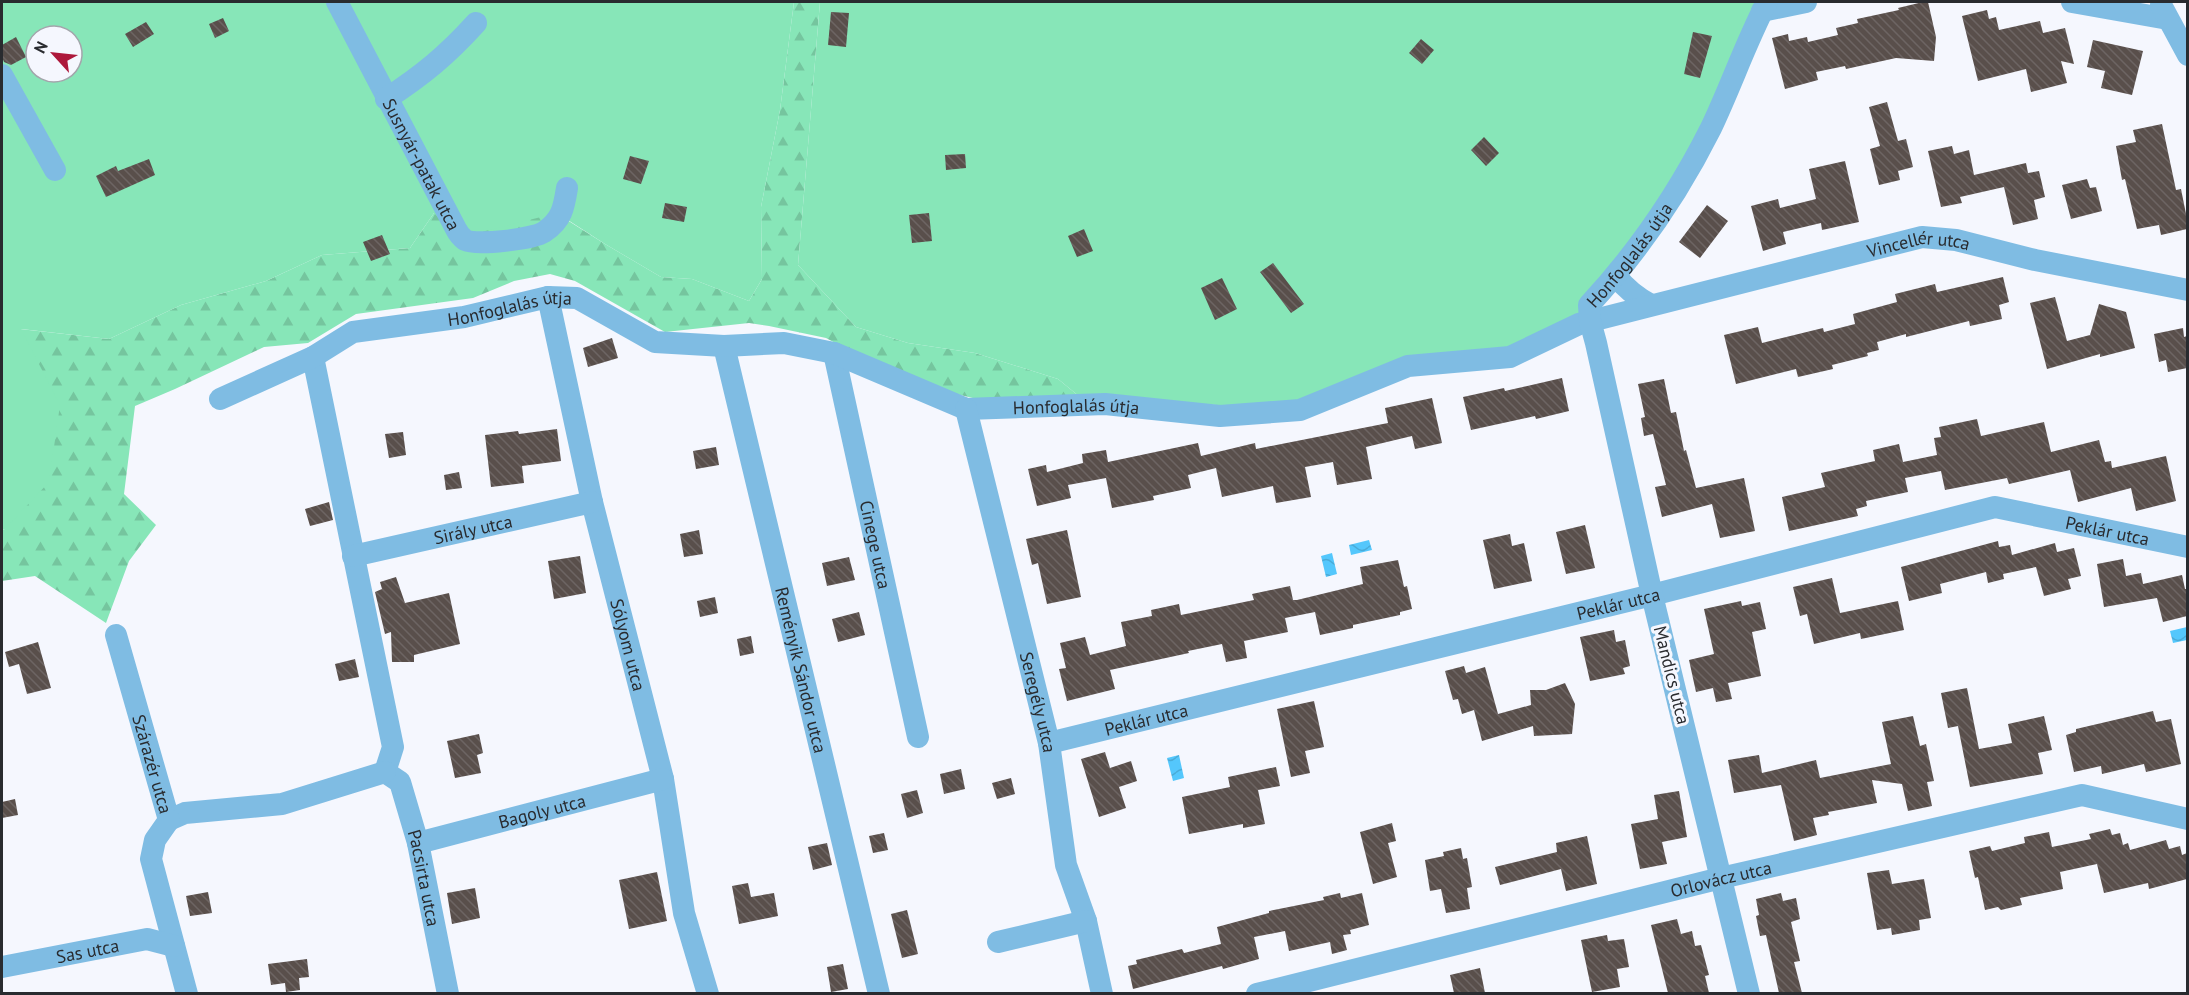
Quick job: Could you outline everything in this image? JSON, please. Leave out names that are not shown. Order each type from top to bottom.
[{"type":"street","name":"Susnyár-patak utca","points":[[337,2],[386,99],[459,234],[465,239],[479,242],[543,233],[563,213],[567,188]]},
{"type":"street","points":[[1764,6],[1806,2]]},
{"type":"street","points":[[2072,2],[2164,10],[2187,55]]},
{"type":"street","name":"Honfoglalás útja","points":[[220,399],[313,357],[353,332],[464,317],[548,297],[577,298],[655,342],[724,346],[784,343],[834,353],[966,409],[1105,404],[1220,417],[1300,410],[1408,366],[1510,357],[1565,329],[1590,321],[1589,305],[1627,263],[1690,170],[1764,6]]},
{"type":"street","points":[[386,99],[422,76],[453,49],[476,23]]},
{"type":"street","points":[[2,75],[55,170]]},
{"type":"street","name":"Vincellér utca","points":[[1590,321],[1922,237],[1956,240],[2035,260],[2187,290]]},
{"type":"street","points":[[1616,276],[1626,290],[1651,305]]},
{"type":"street","name":"Sólyom utca","points":[[548,297],[592,502],[663,779],[684,913],[708,993]]},
{"type":"street","name":"Mandics utca","points":[[1590,321],[1652,595],[1749,993]]},
{"type":"street","name":"Reményik Sándor utca","points":[[724,346],[879,993]]},
{"type":"street","name":"Cinege utca","points":[[834,353],[918,737]]},
{"type":"street","points":[[169,820],[185,813],[282,804],[385,772],[393,747],[313,357]]},
{"type":"street","name":"Seregély utca","points":[[966,409],[1049,743],[1066,865],[1086,921],[1102,993]]},
{"type":"street","name":"Sirály utca","points":[[353,556],[592,502]]},
{"type":"street","name":"Peklár utca","points":[[1049,743],[1652,595],[1995,507],[2187,547]]},
{"type":"street","name":"Szárazér utca","points":[[116,636],[169,820],[155,840],[151,859],[186,993]]},
{"type":"street","name":"Pacsirta utca","points":[[385,772],[400,782],[418,843],[448,993]]},
{"type":"street","name":"Bagoly utca","points":[[418,843],[663,779]]},
{"type":"street","name":"Orlovácz utca","points":[[1257,993],[1721,878],[2082,795],[2187,819]]},
{"type":"street","points":[[998,942],[1086,921]]},
{"type":"street","name":"Sas utca","points":[[2,967],[147,939],[174,946]]},
{"type":"green space","points":[[2,2],[794,2],[780,110],[761,207],[762,279],[749,301],[692,279],[661,277],[557,213],[458,238],[434,213],[410,248],[322,255],[266,281],[181,305],[109,339],[21,329],[60,405],[49,482],[2,530]]},
{"type":"green space","points":[[794,2],[820,2],[798,265],[856,327],[908,343],[975,353],[1058,379],[1080,397],[977,399],[910,383],[826,338],[769,326],[749,323],[665,332],[575,281],[550,274],[514,281],[473,298],[356,314],[308,343],[264,347],[135,406],[124,494],[156,525],[129,561],[106,623],[35,576],[2,581],[2,530],[5,529],[20,329],[109,339],[181,305],[266,281],[322,255],[410,248],[434,213],[556,213],[661,277],[692,279],[749,301],[762,279],[761,207],[780,110]]},
{"type":"green space","points":[[820,2],[1767,2],[1712,125],[1590,321],[1510,357],[1408,366],[1300,410],[1080,397],[1058,379],[975,353],[908,343],[856,327],[798,265]]},
{"type":"water","points":[[1369,540],[1372,550],[1351,555],[1349,545]]},
{"type":"water","points":[[1332,553],[1337,574],[1326,577],[1321,556]]},
{"type":"water","points":[[2187,627],[2187,640],[2173,643],[2170,631]]},
{"type":"water","points":[[1179,755],[1184,778],[1173,781],[1167,758]]},
{"type":"building","points":[[1928,2],[1936,37],[1934,61],[1896,58],[1846,69],[1845,66],[1816,72],[1818,80],[1785,89],[1772,38],[1788,34],[1789,41],[1807,37],[1808,42],[1838,35],[1836,28],[1858,23],[1857,19]]},
{"type":"building","points":[[1987,10],[1989,19],[1996,17],[1999,30],[2040,21],[2043,33],[2065,28],[2074,64],[2061,61],[2067,83],[2031,92],[2026,69],[1978,81],[1962,16]]},
{"type":"building","points":[[831,12],[849,13],[846,47],[828,45]]},
{"type":"building","points":[[223,18],[229,31],[215,38],[209,24]]},
{"type":"building","points":[[146,22],[154,34],[133,47],[125,34]]},
{"type":"building","points":[[1693,32],[1712,36],[1700,78],[1684,74]]},
{"type":"building","points":[[16,37],[24,58],[11,65],[4,62],[2,45]]},
{"type":"building","points":[[1421,39],[1434,50],[1422,64],[1409,53]]},
{"type":"building","points":[[2093,40],[2143,51],[2132,95],[2101,88],[2105,71],[2087,67]]},
{"type":"building","points":[[1887,102],[1898,141],[1906,139],[1913,167],[1898,171],[1900,180],[1879,185],[1870,149],[1880,146],[1869,107]]},
{"type":"building","points":[[2162,124],[2176,190],[2181,189],[2187,229],[2161,235],[2159,225],[2137,229],[2125,179],[2122,180],[2116,146],[2136,142],[2133,130]]},
{"type":"building","points":[[1484,137],[1499,153],[1486,166],[1471,150]]},
{"type":"building","points":[[1952,146],[1954,154],[1969,150],[1974,175],[2026,163],[2028,173],[2039,171],[2045,197],[2034,200],[2038,219],[2013,225],[2004,187],[1960,197],[1962,203],[1941,207],[1928,151]]},
{"type":"building","points":[[965,154],[966,168],[946,170],[945,155]]},
{"type":"building","points":[[630,156],[649,161],[641,184],[623,179]]},
{"type":"building","points":[[149,159],[155,175],[106,197],[96,176],[116,166],[118,171]]},
{"type":"building","points":[[1845,161],[1859,222],[1822,230],[1821,223],[1783,232],[1786,244],[1763,251],[1751,206],[1778,199],[1780,208],[1816,199],[1809,169]]},
{"type":"building","points":[[2087,179],[2090,188],[2096,187],[2102,211],[2071,219],[2062,185]]},
{"type":"building","points":[[665,203],[687,207],[684,222],[662,218]]},
{"type":"building","points":[[1707,205],[1728,221],[1700,258],[1679,242]]},
{"type":"building","points":[[929,213],[932,241],[912,243],[909,215]]},
{"type":"building","points":[[1084,229],[1093,251],[1077,257],[1068,236]]},
{"type":"building","points":[[382,235],[390,254],[371,261],[363,242]]},
{"type":"building","points":[[1273,263],[1304,304],[1291,313],[1260,272]]},
{"type":"building","points":[[2003,277],[2009,302],[1999,305],[2002,319],[1970,326],[1969,321],[1877,342],[1879,350],[1867,353],[1868,356],[1832,365],[1833,369],[1798,377],[1796,369],[1736,384],[1724,335],[1758,327],[1762,343],[1823,328],[1824,332],[1855,324],[1853,314],[1897,302],[1895,294],[1935,284],[1937,292]]},
{"type":"building","points":[[1222,278],[1237,309],[1215,320],[1201,288]]},
{"type":"building","points":[[2055,297],[2067,341],[2090,335],[2099,304],[2126,312],[2135,348],[2100,357],[2100,354],[2047,369],[2030,303]]},
{"type":"building","points":[[2183,328],[2184,337],[2187,336],[2187,368],[2168,372],[2166,360],[2159,362],[2154,334]]},
{"type":"building","points":[[612,338],[618,358],[588,367],[583,348]]},
{"type":"building","points":[[1562,378],[1569,411],[1471,430],[1463,397],[1504,388],[1505,391]]},
{"type":"building","points":[[1664,379],[1671,413],[1676,412],[1684,451],[1686,450],[1696,488],[1744,478],[1755,531],[1720,538],[1712,504],[1662,517],[1655,487],[1666,485],[1653,434],[1644,436],[1641,418],[1645,417],[1638,384]]},
{"type":"building","points":[[1432,398],[1442,443],[1415,449],[1412,436],[1366,447],[1372,479],[1337,485],[1333,462],[1305,467],[1311,497],[1276,503],[1273,486],[1222,497],[1216,468],[1188,475],[1191,488],[1153,496],[1154,500],[1112,508],[1106,478],[1068,485],[1071,498],[1037,506],[1028,469],[1046,465],[1047,472],[1083,463],[1082,454],[1106,450],[1108,462],[1198,443],[1201,456],[1255,443],[1256,449],[1388,423],[1385,408]]},
{"type":"building","points":[[1977,419],[1981,436],[2044,422],[2051,452],[2099,440],[2105,462],[2111,461],[2112,468],[2166,456],[2176,501],[2136,511],[2131,488],[2078,502],[2070,470],[2009,484],[2007,478],[1945,490],[1941,471],[1905,478],[1908,492],[1866,501],[1867,506],[1856,509],[1858,516],[1789,531],[1782,497],[1825,487],[1821,473],[1875,461],[1873,450],[1899,444],[1903,462],[1937,455],[1934,438],[1941,437],[1939,427]]},
{"type":"building","points":[[557,429],[561,461],[522,466],[524,483],[491,487],[485,435],[518,431],[519,434]]},
{"type":"building","points":[[403,432],[406,455],[389,458],[385,434]]},
{"type":"building","points":[[716,447],[719,465],[696,469],[693,451]]},
{"type":"building","points":[[459,472],[462,488],[446,490],[444,475]]},
{"type":"building","points":[[329,502],[333,520],[310,526],[305,509]]},
{"type":"building","points":[[1585,525],[1595,568],[1566,574],[1556,532]]},
{"type":"building","points":[[699,530],[703,554],[684,557],[680,534]]},
{"type":"building","points":[[1067,530],[1081,597],[1047,604],[1038,563],[1032,565],[1026,539]]},
{"type":"building","points":[[1510,534],[1512,546],[1524,543],[1532,581],[1494,589],[1483,540]]},
{"type":"building","points":[[1998,541],[1999,547],[2010,545],[2012,555],[2055,543],[2057,552],[2074,548],[2081,576],[2068,579],[2071,589],[2044,596],[2036,567],[2003,574],[2004,579],[1988,583],[1986,572],[1940,584],[1942,593],[1909,601],[1901,567]]},
{"type":"building","points":[[580,556],[586,593],[554,599],[548,561]]},
{"type":"building","points":[[849,557],[855,580],[827,586],[822,563]]},
{"type":"building","points":[[2123,559],[2126,576],[2141,573],[2143,584],[2182,575],[2185,589],[2187,589],[2187,616],[2163,622],[2157,598],[2104,607],[2097,564]]},
{"type":"building","points":[[1398,560],[1412,609],[1400,612],[1400,615],[1320,635],[1315,612],[1285,618],[1288,632],[1244,641],[1247,658],[1226,662],[1222,644],[1188,651],[1189,653],[1110,670],[1115,689],[1067,701],[1059,669],[1066,668],[1060,643],[1085,637],[1090,655],[1126,646],[1121,622],[1152,616],[1151,610],[1179,604],[1181,615],[1254,600],[1252,594],[1290,586],[1293,600],[1297,600],[1363,584],[1360,567]]},
{"type":"building","points":[[396,577],[405,603],[449,593],[460,644],[414,655],[414,662],[392,662],[391,632],[385,634],[375,592],[382,589],[380,582]]},
{"type":"building","points":[[1832,578],[1840,613],[1898,601],[1904,630],[1861,639],[1860,633],[1814,644],[1807,614],[1800,616],[1793,587]]},
{"type":"building","points":[[715,597],[718,613],[700,617],[697,601]]},
{"type":"building","points":[[1741,601],[1742,606],[1760,602],[1766,629],[1752,632],[1761,676],[1728,683],[1732,699],[1716,702],[1713,688],[1696,692],[1689,660],[1714,654],[1704,609]]},
{"type":"building","points":[[859,612],[865,635],[838,642],[832,619]]},
{"type":"building","points":[[1614,630],[1616,642],[1625,640],[1630,666],[1623,668],[1625,674],[1590,681],[1580,637]]},
{"type":"building","points":[[751,636],[754,653],[740,656],[737,639]]},
{"type":"building","points":[[38,642],[51,688],[27,694],[19,664],[9,667],[5,652]]},
{"type":"building","points":[[355,659],[359,677],[339,681],[335,664]]},
{"type":"building","points":[[1464,666],[1466,673],[1485,667],[1498,714],[1531,705],[1530,690],[1546,690],[1565,683],[1575,704],[1572,734],[1534,736],[1533,726],[1482,741],[1474,710],[1462,714],[1458,699],[1453,700],[1445,671]]},
{"type":"building","points":[[1967,688],[1979,749],[2012,743],[2008,724],[2044,716],[2052,750],[2038,753],[2043,774],[1970,787],[1958,726],[1948,728],[1941,693]]},
{"type":"building","points":[[1314,701],[1324,747],[1305,751],[1310,773],[1291,777],[1277,709]]},
{"type":"building","points":[[2153,711],[2156,722],[2171,719],[2181,764],[2146,772],[2144,764],[2102,774],[2101,766],[2074,772],[2066,735],[2076,732],[2076,729]]},
{"type":"building","points":[[1913,716],[1920,746],[1926,744],[1934,781],[1927,782],[1932,806],[1908,811],[1902,784],[1872,780],[1877,803],[1828,812],[1829,815],[1813,818],[1817,835],[1794,841],[1781,785],[1734,793],[1728,760],[1759,755],[1762,773],[1816,760],[1820,778],[1891,764],[1882,722]]},
{"type":"building","points":[[479,734],[483,753],[477,755],[481,773],[455,778],[447,741]]},
{"type":"building","points":[[1105,752],[1110,768],[1131,761],[1137,781],[1119,787],[1126,808],[1099,817],[1081,759]]},
{"type":"building","points":[[1276,767],[1280,786],[1258,790],[1265,824],[1243,828],[1243,824],[1189,834],[1182,797],[1230,787],[1228,777]]},
{"type":"building","points":[[961,769],[965,789],[944,794],[940,774]]},
{"type":"building","points":[[1011,778],[1015,794],[997,799],[992,783]]},
{"type":"building","points":[[917,790],[923,813],[907,818],[901,794]]},
{"type":"building","points":[[1679,791],[1687,837],[1662,842],[1667,864],[1640,869],[1631,824],[1658,819],[1654,795]]},
{"type":"building","points":[[15,799],[18,815],[2,818],[2,802]]},
{"type":"building","points":[[1392,823],[1396,841],[1388,843],[1397,877],[1373,884],[1360,832]]},
{"type":"building","points":[[2110,829],[2112,835],[2120,833],[2123,845],[2128,843],[2130,850],[2166,840],[2169,849],[2180,846],[2182,855],[2187,853],[2187,879],[2149,889],[2148,883],[2104,893],[2097,864],[2060,872],[2063,889],[2020,898],[2022,905],[2001,910],[1998,907],[1985,910],[1978,877],[1975,878],[1969,851],[1990,846],[1992,851],[2025,843],[2024,837],[2049,832],[2052,847],[2091,839],[2089,834]]},
{"type":"building","points":[[884,833],[888,850],[873,853],[869,836]]},
{"type":"building","points":[[1587,836],[1597,884],[1566,891],[1561,869],[1500,885],[1495,867],[1557,852],[1556,843]]},
{"type":"building","points":[[827,843],[832,865],[813,870],[808,847]]},
{"type":"building","points":[[1461,848],[1463,859],[1467,858],[1472,887],[1467,888],[1470,909],[1446,913],[1441,889],[1430,891],[1425,860],[1444,856],[1443,852]]},
{"type":"building","points":[[1889,870],[1892,884],[1924,879],[1931,918],[1919,920],[1920,930],[1892,935],[1891,928],[1877,930],[1867,873]]},
{"type":"building","points":[[657,872],[667,921],[629,929],[619,880]]},
{"type":"building","points":[[748,883],[751,897],[774,893],[778,916],[739,924],[732,886]]},
{"type":"building","points":[[475,888],[480,918],[452,924],[447,893]]},
{"type":"building","points":[[208,892],[212,913],[190,916],[186,896]]},
{"type":"building","points":[[1340,893],[1341,898],[1362,893],[1369,925],[1350,930],[1351,934],[1343,935],[1347,950],[1332,954],[1330,942],[1289,951],[1285,931],[1254,937],[1259,959],[1133,989],[1128,966],[1137,964],[1136,960],[1182,949],[1184,953],[1221,944],[1217,927],[1269,913],[1269,911],[1324,900],[1323,897]]},
{"type":"building","points":[[1781,893],[1783,901],[1796,898],[1800,919],[1791,922],[1800,961],[1794,962],[1802,993],[1779,993],[1766,935],[1760,936],[1756,916],[1759,915],[1756,899]]},
{"type":"building","points":[[907,910],[918,954],[902,958],[891,914]]},
{"type":"building","points":[[1677,919],[1681,934],[1692,931],[1695,946],[1701,945],[1709,975],[1705,976],[1709,993],[1668,993],[1651,925]]},
{"type":"building","points":[[1607,935],[1608,941],[1624,939],[1629,967],[1617,969],[1620,987],[1592,992],[1581,940]]},
{"type":"building","points":[[307,959],[309,977],[299,978],[300,990],[286,992],[285,983],[271,985],[268,964]]},
{"type":"building","points":[[843,964],[848,989],[831,992],[827,967]]},
{"type":"building","points":[[1480,968],[1485,993],[1454,993],[1450,975]]}]
